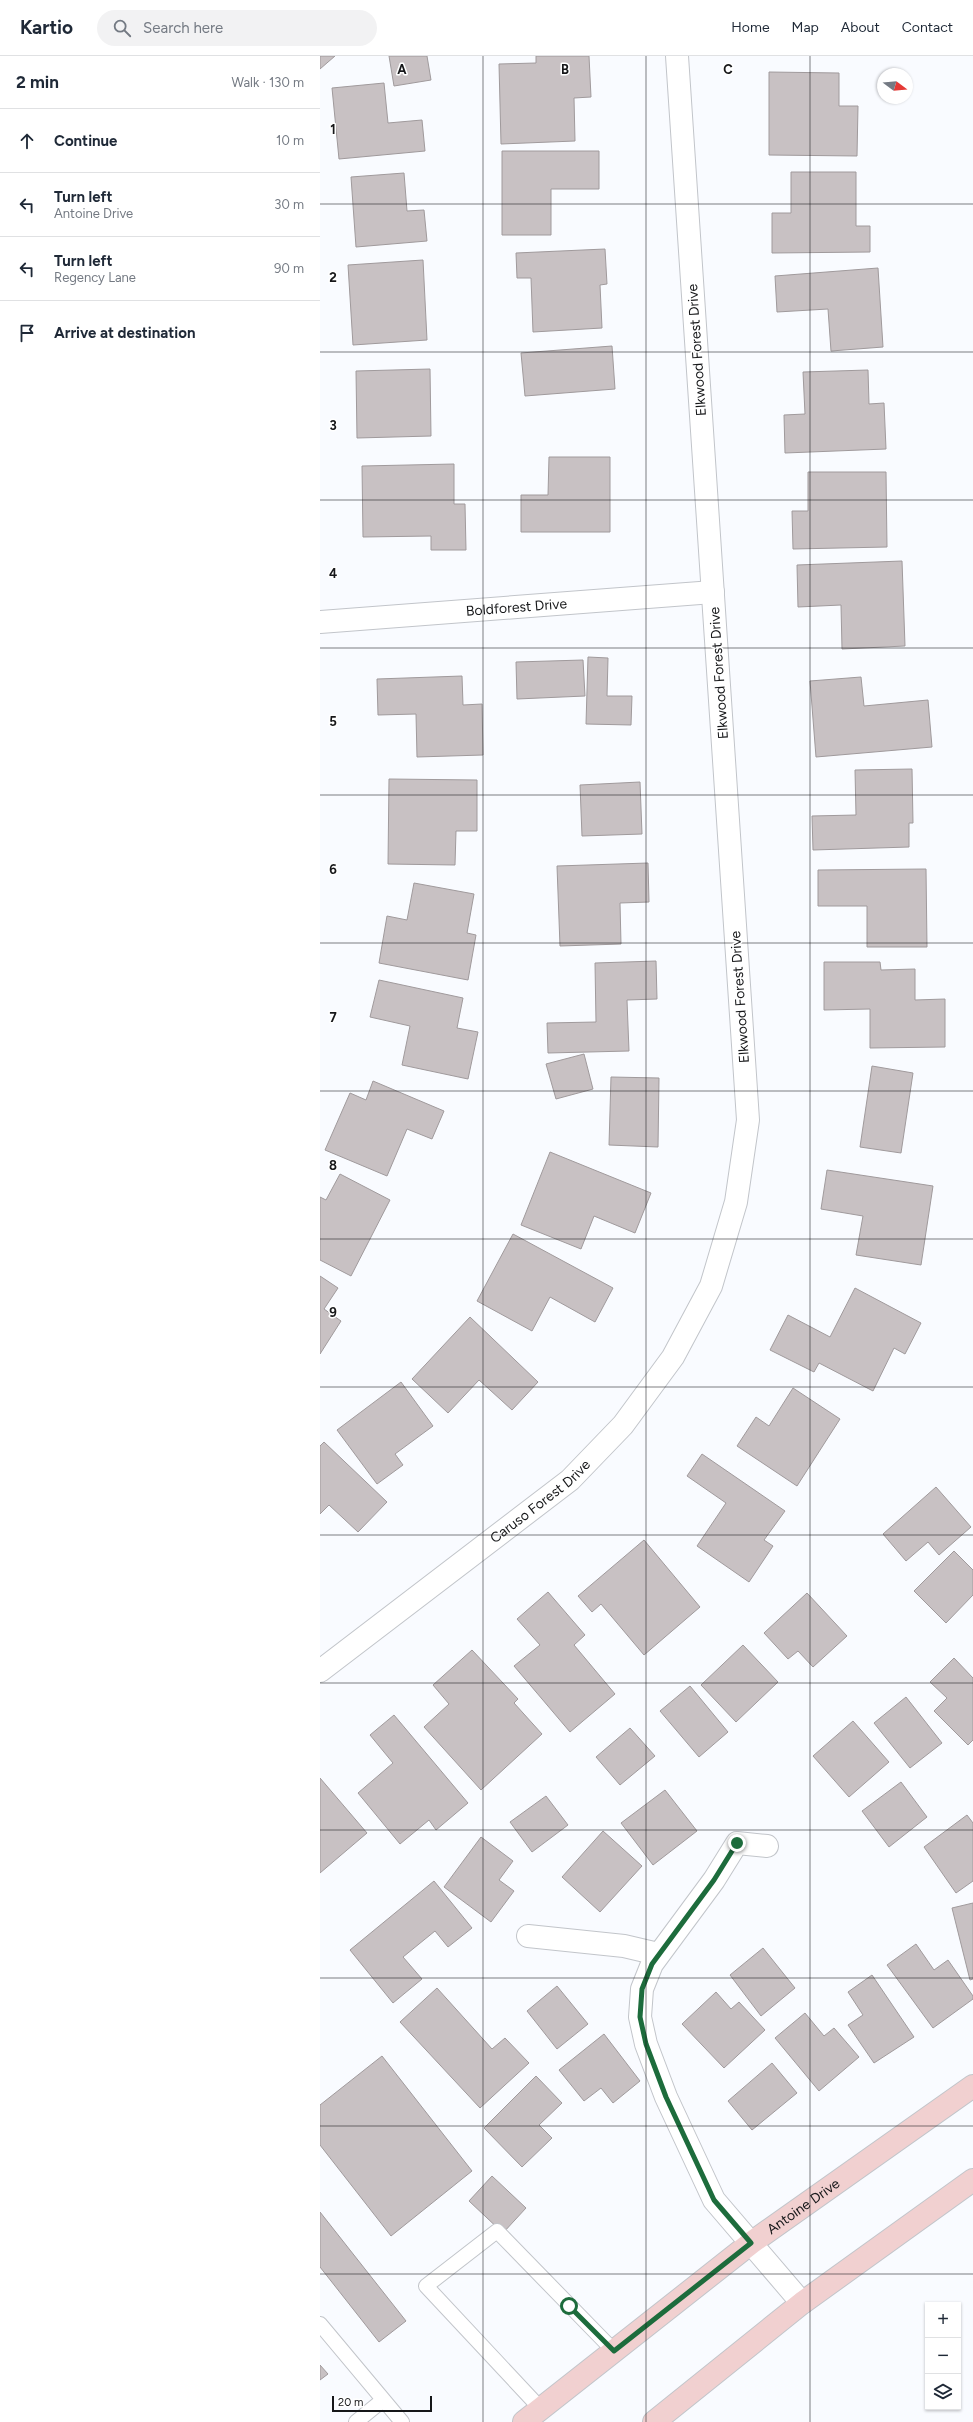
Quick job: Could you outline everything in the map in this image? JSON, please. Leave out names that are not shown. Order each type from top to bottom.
[{"type":"main road","name":"Antoine Drive","points":[[532,2416],[751,2243],[973,2086]]},
{"type":"main road","points":[[654,2422],[802,2304],[973,2180]]},
{"type":"street","name":"Elkwood Forest Drive","points":[[677,56],[748,1120],[736,1202],[711,1286]]},
{"type":"street","name":"Boldforest Drive","points":[[320,622],[713,592]]},
{"type":"street","name":"Caruso Forest Drive","points":[[320,1671],[570,1480],[623,1425],[673,1357],[711,1286]]},
{"type":"street","points":[[767,1846],[737,1843],[714,1880],[658,1954],[642,1989],[640,2017],[646,2044],[666,2097],[714,2200],[802,2304]]},
{"type":"street","points":[[528,1936],[624,1946],[658,1954]]},
{"type":"lane","points":[[532,2416],[426,2286],[497,2231],[614,2351]]},
{"type":"lane","points":[[320,2324],[382,2400],[402,2422]]},
{"type":"lane","points":[[356,2422],[382,2400]]},
{"type":"building","points":[[320,56],[335,56],[320,69]]},
{"type":"building","points":[[389,56],[427,56],[431,80],[394,86]]},
{"type":"building","points":[[536,56],[589,56],[591,97],[574,98],[575,141],[501,144],[499,64],[536,63]]},
{"type":"building","points":[[769,72],[839,73],[839,106],[858,106],[857,156],[769,155]]},
{"type":"building","points":[[384,83],[388,123],[422,120],[425,151],[339,159],[332,88]]},
{"type":"building","points":[[502,151],[599,151],[599,189],[551,189],[551,235],[502,235]]},
{"type":"building","points":[[791,172],[856,172],[856,226],[870,226],[870,252],[772,253],[772,213],[791,213]]},
{"type":"building","points":[[404,173],[407,211],[424,210],[427,241],[356,247],[351,177]]},
{"type":"building","points":[[605,249],[607,284],[600,285],[602,328],[533,332],[531,278],[517,278],[516,253]]},
{"type":"building","points":[[423,260],[427,340],[353,345],[348,265]]},
{"type":"building","points":[[878,268],[883,347],[831,351],[828,309],[777,312],[775,276]]},
{"type":"building","points":[[612,346],[615,389],[525,396],[521,353]]},
{"type":"building","points":[[430,369],[431,436],[357,438],[356,371]]},
{"type":"building","points":[[868,370],[869,404],[884,403],[886,449],[785,453],[784,415],[805,414],[803,372]]},
{"type":"building","points":[[549,457],[610,457],[610,532],[521,532],[521,495],[548,495]]},
{"type":"building","points":[[454,464],[454,504],[465,504],[466,550],[431,550],[431,536],[363,537],[362,466]]},
{"type":"building","points":[[808,472],[886,472],[887,547],[793,549],[792,511],[808,511]]},
{"type":"building","points":[[902,561],[905,646],[842,649],[841,605],[798,607],[797,565]]},
{"type":"building","points":[[588,657],[608,658],[607,696],[632,696],[631,725],[586,724]]},
{"type":"building","points":[[583,660],[585,696],[517,699],[516,662]]},
{"type":"building","points":[[462,676],[463,705],[482,704],[483,755],[417,757],[416,714],[378,715],[377,679]]},
{"type":"building","points":[[861,677],[864,706],[928,700],[932,747],[816,757],[810,681]]},
{"type":"building","points":[[912,769],[913,823],[909,823],[909,847],[813,850],[812,816],[856,815],[855,770]]},
{"type":"building","points":[[389,779],[477,780],[477,831],[456,831],[455,865],[388,864]]},
{"type":"building","points":[[640,782],[642,834],[582,836],[580,785]]},
{"type":"building","points":[[648,863],[649,902],[620,903],[621,944],[560,946],[557,866]]},
{"type":"building","points":[[926,869],[927,947],[867,947],[867,906],[818,906],[818,870]]},
{"type":"building","points":[[414,883],[474,894],[467,933],[476,935],[468,980],[379,963],[387,916],[407,920]]},
{"type":"building","points":[[656,961],[657,999],[627,1000],[629,1051],[548,1053],[547,1023],[596,1022],[595,963]]},
{"type":"building","points":[[824,962],[880,962],[881,970],[915,969],[915,1000],[945,999],[945,1047],[870,1048],[870,1009],[824,1010]]},
{"type":"building","points":[[379,980],[463,998],[457,1028],[478,1032],[468,1079],[402,1065],[410,1026],[370,1017]]},
{"type":"building","points":[[584,1054],[593,1089],[556,1099],[546,1064]]},
{"type":"building","points":[[872,1066],[913,1073],[901,1153],[860,1147]]},
{"type":"building","points":[[611,1077],[659,1078],[658,1147],[609,1145]]},
{"type":"building","points":[[373,1081],[444,1111],[432,1139],[407,1129],[387,1176],[325,1150],[350,1093],[366,1100]]},
{"type":"building","points":[[550,1152],[651,1193],[635,1233],[594,1216],[581,1249],[521,1225]]},
{"type":"building","points":[[827,1170],[933,1186],[921,1265],[856,1255],[863,1216],[821,1209]]},
{"type":"building","points":[[340,1174],[390,1200],[351,1276],[320,1260],[320,1197],[326,1200]]},
{"type":"building","points":[[513,1234],[613,1288],[595,1322],[550,1297],[532,1331],[477,1301]]},
{"type":"building","points":[[320,1276],[338,1288],[324,1309],[341,1321],[320,1354]]},
{"type":"building","points":[[855,1288],[921,1323],[905,1354],[894,1348],[873,1391],[819,1363],[814,1372],[770,1350],[788,1315],[830,1337]]},
{"type":"building","points":[[470,1317],[538,1382],[512,1410],[479,1380],[448,1413],[412,1379]]},
{"type":"building","points":[[401,1382],[433,1426],[395,1454],[403,1465],[377,1484],[337,1430]]},
{"type":"building","points":[[793,1388],[840,1419],[797,1486],[737,1446],[756,1417],[769,1426]]},
{"type":"building","points":[[324,1442],[387,1502],[358,1532],[329,1505],[320,1514],[320,1446]]},
{"type":"building","points":[[702,1454],[785,1511],[764,1540],[773,1546],[749,1582],[697,1546],[726,1503],[687,1476]]},
{"type":"building","points":[[936,1487],[971,1527],[939,1555],[928,1542],[906,1561],[883,1534]]},
{"type":"building","points":[[644,1540],[700,1607],[644,1655],[601,1604],[592,1612],[578,1596]]},
{"type":"building","points":[[954,1551],[973,1570],[973,1595],[946,1623],[914,1591]]},
{"type":"building","points":[[548,1592],[585,1635],[574,1645],[615,1694],[570,1732],[514,1666],[540,1645],[517,1619]]},
{"type":"building","points":[[807,1593],[847,1636],[813,1667],[798,1651],[788,1659],[764,1633]]},
{"type":"building","points":[[743,1645],[778,1682],[736,1722],[701,1685]]},
{"type":"building","points":[[472,1650],[518,1699],[514,1703],[542,1734],[481,1790],[424,1727],[449,1704],[433,1685]]},
{"type":"building","points":[[954,1658],[973,1678],[973,1740],[968,1745],[934,1711],[947,1698],[930,1682]]},
{"type":"building","points":[[690,1686],[728,1732],[699,1757],[660,1711]]},
{"type":"building","points":[[906,1697],[942,1743],[910,1768],[874,1723]]},
{"type":"building","points":[[394,1715],[468,1803],[436,1830],[429,1820],[400,1844],[358,1793],[393,1763],[370,1735]]},
{"type":"building","points":[[853,1721],[889,1762],[849,1797],[813,1756]]},
{"type":"building","points":[[630,1728],[655,1756],[620,1785],[596,1757]]},
{"type":"building","points":[[320,1778],[367,1833],[320,1873]]},
{"type":"building","points":[[901,1782],[927,1817],[889,1847],[862,1811]]},
{"type":"building","points":[[665,1790],[697,1831],[653,1865],[621,1823]]},
{"type":"building","points":[[546,1796],[568,1825],[532,1852],[510,1822]]},
{"type":"building","points":[[967,1815],[973,1823],[973,1881],[956,1893],[924,1847]]},
{"type":"building","points":[[603,1831],[642,1866],[600,1912],[562,1877]]},
{"type":"building","points":[[481,1837],[513,1861],[499,1880],[514,1891],[491,1922],[444,1887]]},
{"type":"building","points":[[434,1881],[472,1928],[448,1947],[435,1931],[403,1957],[422,1979],[393,2003],[350,1950]]},
{"type":"building","points":[[973,1903],[973,1979],[970,1980],[952,1908]]},
{"type":"building","points":[[916,1944],[934,1970],[948,1960],[973,1996],[973,1999],[933,2028],[887,1965]]},
{"type":"building","points":[[763,1948],[795,1988],[761,2016],[730,1975]]},
{"type":"building","points":[[872,1975],[914,2037],[874,2063],[848,2025],[863,2015],[848,1992]]},
{"type":"building","points":[[557,1986],[588,2024],[557,2049],[527,2011]]},
{"type":"building","points":[[437,1988],[492,2049],[505,2038],[529,2063],[480,2108],[400,2022]]},
{"type":"building","points":[[716,1992],[731,2009],[739,2002],[765,2030],[724,2068],[682,2024]]},
{"type":"building","points":[[805,2013],[824,2036],[834,2028],[859,2057],[819,2091],[775,2038]]},
{"type":"building","points":[[604,2034],[640,2081],[613,2103],[601,2088],[584,2101],[559,2070]]},
{"type":"building","points":[[382,2056],[472,2171],[391,2236],[320,2145],[320,2105]]},
{"type":"building","points":[[772,2063],[797,2093],[752,2130],[728,2101]]},
{"type":"building","points":[[536,2076],[562,2103],[539,2125],[552,2138],[522,2167],[484,2128]]},
{"type":"building","points":[[492,2176],[526,2208],[503,2233],[469,2201]]},
{"type":"building","points":[[320,2212],[406,2321],[379,2342],[320,2267]]},
{"type":"building","points":[[320,2365],[328,2374],[320,2380]]},
{"type":"route","points":[[569,2306],[614,2351],[751,2243],[714,2200],[666,2097],[646,2044],[640,2017],[642,1989],[652,1964],[714,1880],[737,1843]]}]
